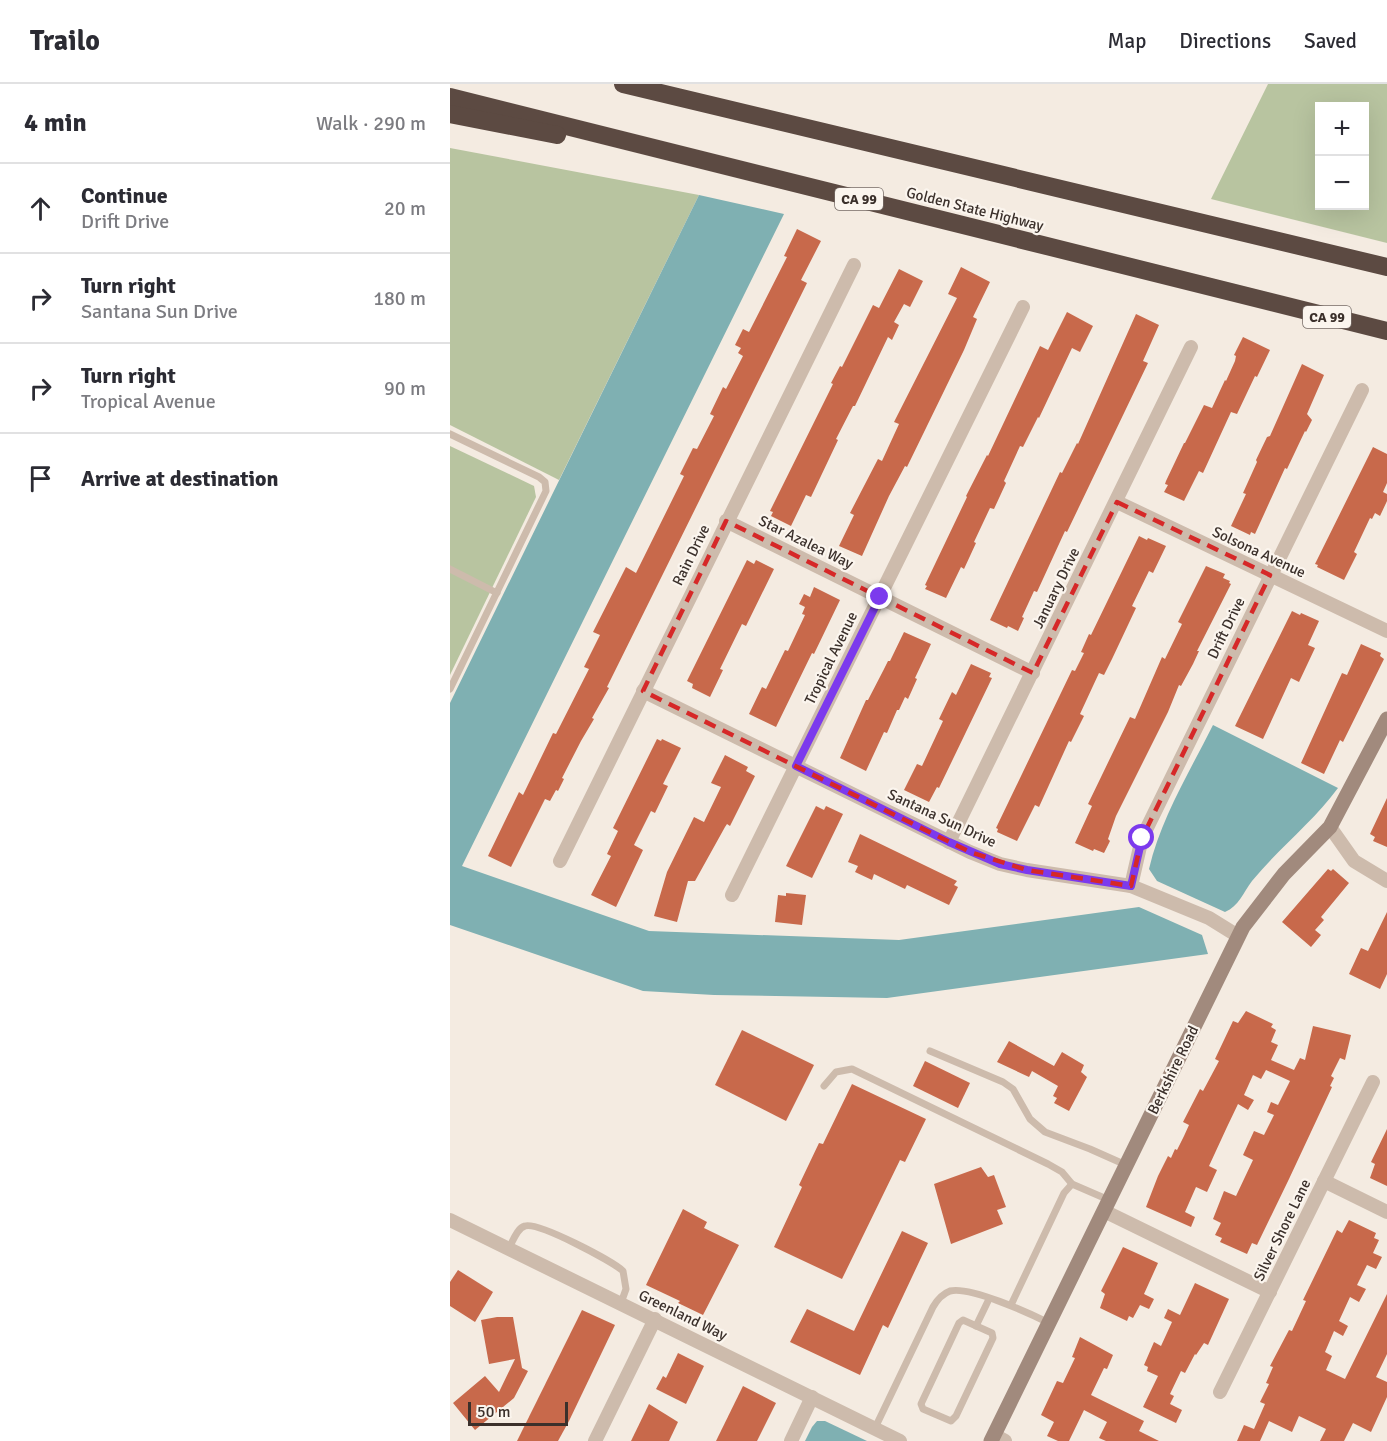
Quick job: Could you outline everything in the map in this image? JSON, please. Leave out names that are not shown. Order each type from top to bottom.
[{"type":"highway","points":[[623,84],[1387,267]]},
{"type":"highway","points":[[656,84],[752,116]]},
{"type":"highway","name":"Golden State Highway","points":[[450,97],[1387,332]]},
{"type":"highway","points":[[450,114],[735,168]]},
{"type":"street","name":"Rain Drive","points":[[560,861],[854,264]]},
{"type":"street","name":"Tropical Avenue","points":[[732,895],[1023,307]]},
{"type":"street","name":"January Drive","points":[[949,842],[1191,347]]},
{"type":"street","name":"Drift Drive","points":[[1131,886],[1142,838],[1362,390]]},
{"type":"street","name":"Solsona Avenue","points":[[1117,502],[1387,631]]},
{"type":"street","name":"Star Azalea Way","points":[[726,521],[1033,673]]},
{"type":"street","name":"Santana Sun Drive","points":[[643,691],[949,842],[1000,864],[1131,886],[1209,918],[1238,936]]},
{"type":"street","name":"Berkshire Road","points":[[996,1439],[1049,1323],[1238,936],[1284,874],[1330,827],[1387,719]]},
{"type":"street","points":[[1330,827],[1354,861],[1387,881]]},
{"type":"street","name":"Silver Shore Lane","points":[[1220,1392],[1373,1082]]},
{"type":"street","points":[[1324,1181],[1387,1212]]},
{"type":"street","points":[[1106,1206],[1270,1292]]},
{"type":"street","name":"Greenland Way","points":[[450,1220],[900,1441]]},
{"type":"street","points":[[595,1441],[655,1319]]},
{"type":"street","points":[[791,1441],[812,1397]]},
{"type":"lane","points":[[450,434],[539,477],[545,482],[546,491],[450,689]]},
{"type":"lane","points":[[450,569],[497,593]]},
{"type":"lane","points":[[930,1051],[1003,1082],[1013,1089],[1030,1119],[1045,1132],[1126,1165]]},
{"type":"lane","points":[[824,1086],[836,1072],[852,1068],[1048,1164],[1062,1172],[1072,1184],[1078,1185],[1106,1206]]},
{"type":"lane","points":[[1011,1305],[1064,1193],[1072,1184]]},
{"type":"lane","points":[[509,1248],[523,1226],[535,1225],[549,1231],[612,1263],[623,1271],[626,1289],[621,1303]]},
{"type":"lane","points":[[874,1428],[923,1325],[939,1298],[953,1290],[970,1293],[1011,1305],[1049,1323]]},
{"type":"lane","points":[[976,1326],[989,1299]]},
{"type":"lane","points":[[963,1320],[976,1326],[992,1333],[993,1338],[956,1416],[953,1420],[948,1420],[923,1409],[922,1400],[959,1323],[963,1320]]},
{"type":"highlighted area","points":[[1117,502],[1270,575],[1142,838],[1131,886],[1027,870],[970,852],[643,691],[726,521],[1033,673]]},
{"type":"green space","points":[[1268,84],[1387,84],[1387,243],[1211,199]]},
{"type":"green space","points":[[450,148],[699,195],[559,480],[450,425]]},
{"type":"green space","points":[[450,446],[534,486],[536,497],[450,675]]},
{"type":"water","points":[[699,195],[784,214],[462,866],[649,931],[899,940],[1139,907],[1202,935],[1208,954],[887,998],[714,995],[643,991],[450,925],[450,703]]},
{"type":"water","points":[[1213,725],[1338,788],[1318,812],[1262,869],[1237,903],[1225,912],[1157,881],[1149,869],[1168,813]]},
{"type":"water","points":[[817,1421],[825,1421],[867,1441],[805,1441]]},
{"type":"building","points":[[797,229],[821,241],[801,280],[807,283],[607,687],[609,688],[592,718],[594,719],[562,778],[564,779],[558,791],[556,790],[550,801],[545,799],[511,867],[488,856],[519,792],[523,795],[553,733],[556,734],[589,669],[584,667],[600,635],[593,632],[626,567],[636,573],[684,476],[680,474],[693,448],[697,449],[714,416],[710,414],[723,387],[726,389],[743,356],[738,353],[741,348],[735,345],[743,329],[749,332],[787,257],[784,256]]},
{"type":"building","points":[[961,267],[990,282],[973,317],[977,319],[964,350],[907,467],[905,466],[889,496],[862,556],[839,546],[854,515],[850,513],[878,459],[882,461],[899,424],[894,422],[957,298],[948,294]]},
{"type":"building","points":[[899,269],[923,281],[910,307],[904,304],[894,322],[899,325],[892,340],[888,337],[855,406],[836,439],[838,440],[811,497],[806,495],[791,526],[771,516],[773,512],[770,511],[840,366],[842,367],[873,305],[879,308]]},
{"type":"building","points":[[1067,312],[1093,326],[1080,352],[1072,348],[1039,418],[1023,447],[1020,446],[1004,481],[1006,483],[994,509],[990,508],[964,569],[961,567],[946,598],[925,589],[966,496],[988,456],[1040,346],[1048,350]]},
{"type":"building","points":[[1136,314],[1159,325],[1143,361],[1148,363],[1037,592],[1034,591],[1018,631],[1008,626],[1007,628],[990,620],[1060,472],[1062,473],[1078,444]]},
{"type":"building","points":[[1243,337],[1270,350],[1237,414],[1231,412],[1203,473],[1199,471],[1184,501],[1164,492],[1168,485],[1165,484],[1166,481],[1204,405],[1212,408],[1235,361],[1236,356],[1234,355]]},
{"type":"building","points":[[1302,364],[1324,375],[1307,414],[1312,420],[1287,469],[1285,468],[1255,534],[1251,532],[1250,535],[1231,526],[1246,494],[1243,493],[1256,460],[1267,437],[1270,436]]},
{"type":"building","points":[[1373,447],[1387,454],[1387,483],[1383,492],[1387,494],[1387,501],[1380,516],[1375,513],[1372,519],[1370,518],[1354,552],[1357,554],[1344,580],[1315,564]]},
{"type":"building","points":[[1139,536],[1166,546],[1153,573],[1149,571],[1132,606],[1136,608],[1104,675],[1099,673],[1080,714],[1084,716],[1071,742],[1069,741],[1039,807],[1035,805],[1017,841],[997,832],[996,828],[1072,670],[1075,671],[1084,653],[1081,652],[1089,634],[1091,635]]},
{"type":"building","points":[[747,560],[754,564],[756,560],[774,569],[746,626],[742,624],[720,669],[723,670],[710,697],[692,688],[693,684],[687,681]]},
{"type":"building","points":[[1206,566],[1225,574],[1223,578],[1231,584],[1116,816],[1108,839],[1110,841],[1104,853],[1094,849],[1093,851],[1075,843],[1092,806],[1088,804],[1130,717],[1135,719],[1162,657],[1165,659],[1182,624],[1178,622]]},
{"type":"building","points":[[814,587],[840,600],[776,727],[749,714],[762,687],[766,689],[785,650],[788,651],[805,615],[802,614],[805,607],[799,604],[804,594],[810,597]]},
{"type":"building","points":[[1292,611],[1319,621],[1308,645],[1315,648],[1299,682],[1291,678],[1263,739],[1235,726]]},
{"type":"building","points":[[904,632],[931,644],[908,699],[905,697],[887,733],[884,732],[866,771],[840,758],[866,700],[890,661]]},
{"type":"building","points":[[1361,644],[1381,653],[1380,656],[1384,659],[1343,742],[1340,740],[1324,774],[1301,763],[1342,673],[1347,675]]},
{"type":"building","points":[[971,664],[991,673],[989,677],[992,678],[939,788],[937,787],[929,802],[904,790],[917,764],[922,766],[943,721],[939,719],[952,692],[956,695]]},
{"type":"building","points":[[657,739],[681,748],[663,784],[668,786],[655,813],[651,811],[634,845],[643,850],[616,907],[591,895],[611,856],[607,854],[618,831],[613,828]]},
{"type":"building","points":[[725,755],[748,767],[746,771],[755,776],[730,826],[727,824],[725,827],[695,881],[688,881],[677,922],[654,916],[667,872],[694,817],[704,822],[721,787],[711,783]]},
{"type":"building","points":[[1387,798],[1387,847],[1373,841],[1375,837],[1370,834]]},
{"type":"building","points":[[816,806],[824,810],[826,806],[843,814],[812,878],[786,866]]},
{"type":"building","points":[[860,834],[957,881],[954,885],[958,887],[949,905],[907,885],[905,889],[874,874],[872,880],[855,872],[858,866],[848,862]]},
{"type":"building","points":[[1328,869],[1331,871],[1333,869],[1349,883],[1321,917],[1324,920],[1315,930],[1321,935],[1311,947],[1282,922]]},
{"type":"building","points":[[786,893],[806,895],[802,925],[775,922],[778,895],[786,896]]},
{"type":"building","points":[[1387,912],[1387,974],[1380,989],[1349,974],[1361,948],[1368,951]]},
{"type":"building","points":[[1246,1011],[1273,1024],[1271,1027],[1276,1030],[1271,1042],[1278,1045],[1271,1060],[1294,1070],[1300,1058],[1305,1060],[1313,1026],[1351,1035],[1345,1060],[1340,1058],[1331,1076],[1334,1078],[1330,1086],[1332,1087],[1289,1179],[1257,1245],[1252,1243],[1247,1254],[1220,1242],[1222,1238],[1215,1235],[1221,1223],[1213,1219],[1224,1191],[1236,1196],[1253,1160],[1243,1155],[1254,1131],[1264,1135],[1274,1115],[1267,1112],[1271,1102],[1278,1105],[1290,1081],[1266,1070],[1261,1079],[1253,1075],[1244,1095],[1254,1100],[1248,1110],[1238,1104],[1209,1166],[1217,1170],[1207,1192],[1196,1187],[1185,1212],[1195,1217],[1191,1227],[1146,1207],[1168,1156],[1171,1158],[1184,1136],[1189,1125],[1183,1122],[1200,1089],[1203,1091],[1219,1061],[1215,1059],[1233,1021],[1238,1023]]},
{"type":"building","points":[[742,1030],[814,1065],[786,1121],[715,1085]]},
{"type":"building","points":[[1009,1041],[1054,1066],[1062,1052],[1084,1065],[1081,1072],[1087,1077],[1069,1111],[1054,1103],[1057,1098],[1053,1096],[1058,1086],[1032,1071],[1029,1077],[997,1062]]},
{"type":"building","points":[[925,1061],[970,1083],[958,1108],[913,1086]]},
{"type":"building","points":[[852,1084],[926,1119],[905,1162],[900,1160],[842,1279],[774,1247],[802,1187],[799,1185],[819,1143],[823,1144]]},
{"type":"building","points":[[1387,1129],[1387,1186],[1370,1178],[1375,1164],[1371,1162]]},
{"type":"building","points":[[981,1167],[988,1177],[994,1175],[1006,1207],[997,1210],[1003,1224],[951,1244],[934,1184]]},
{"type":"building","points":[[683,1209],[707,1222],[704,1228],[739,1245],[703,1315],[646,1285]]},
{"type":"building","points":[[1349,1220],[1376,1233],[1374,1238],[1379,1240],[1373,1253],[1382,1257],[1376,1269],[1367,1265],[1357,1285],[1366,1289],[1359,1302],[1350,1297],[1339,1321],[1348,1326],[1343,1336],[1334,1331],[1325,1352],[1332,1356],[1326,1370],[1345,1379],[1387,1294],[1387,1354],[1376,1377],[1387,1382],[1387,1397],[1371,1432],[1353,1423],[1344,1441],[1320,1441],[1326,1429],[1299,1416],[1292,1432],[1269,1421],[1260,1441],[1237,1441],[1244,1425],[1254,1429],[1265,1404],[1260,1402],[1269,1384],[1266,1383],[1273,1367],[1270,1366],[1289,1330],[1292,1331],[1306,1301],[1303,1300],[1337,1230],[1342,1233]]},
{"type":"building","points":[[902,1231],[928,1243],[888,1328],[883,1325],[860,1375],[790,1342],[807,1309],[854,1331]]},
{"type":"building","points":[[1123,1247],[1158,1263],[1144,1294],[1154,1299],[1149,1309],[1140,1305],[1133,1318],[1129,1316],[1127,1321],[1100,1308],[1105,1294],[1101,1291]]},
{"type":"building","points":[[458,1270],[493,1292],[475,1322],[450,1306],[450,1282]]},
{"type":"building","points":[[1195,1283],[1229,1299],[1208,1345],[1204,1343],[1185,1373],[1181,1371],[1170,1394],[1174,1396],[1170,1404],[1182,1410],[1176,1423],[1143,1407],[1158,1376],[1147,1371],[1148,1367],[1144,1365],[1154,1342],[1161,1346],[1172,1322],[1164,1318],[1168,1309],[1180,1315]]},
{"type":"building","points":[[582,1310],[615,1325],[569,1421],[558,1441],[517,1441]]},
{"type":"building","points":[[513,1317],[522,1368],[528,1371],[514,1398],[475,1430],[453,1403],[485,1376],[499,1392],[515,1359],[489,1364],[481,1320]]},
{"type":"building","points":[[1080,1337],[1113,1355],[1091,1395],[1144,1421],[1139,1431],[1159,1441],[1106,1441],[1099,1438],[1107,1422],[1084,1410],[1069,1441],[1058,1441],[1047,1436],[1054,1422],[1041,1415],[1057,1381],[1063,1383],[1075,1358],[1072,1357]]},
{"type":"building","points":[[678,1353],[704,1366],[686,1404],[656,1389],[663,1376],[666,1378]]},
{"type":"building","points":[[743,1386],[776,1403],[757,1441],[716,1441]]},
{"type":"building","points":[[649,1404],[678,1422],[669,1441],[631,1441]]},
{"type":"route","points":[[880,597],[796,766],[970,852],[1000,864],[1027,870],[1131,886],[1142,838]]}]
